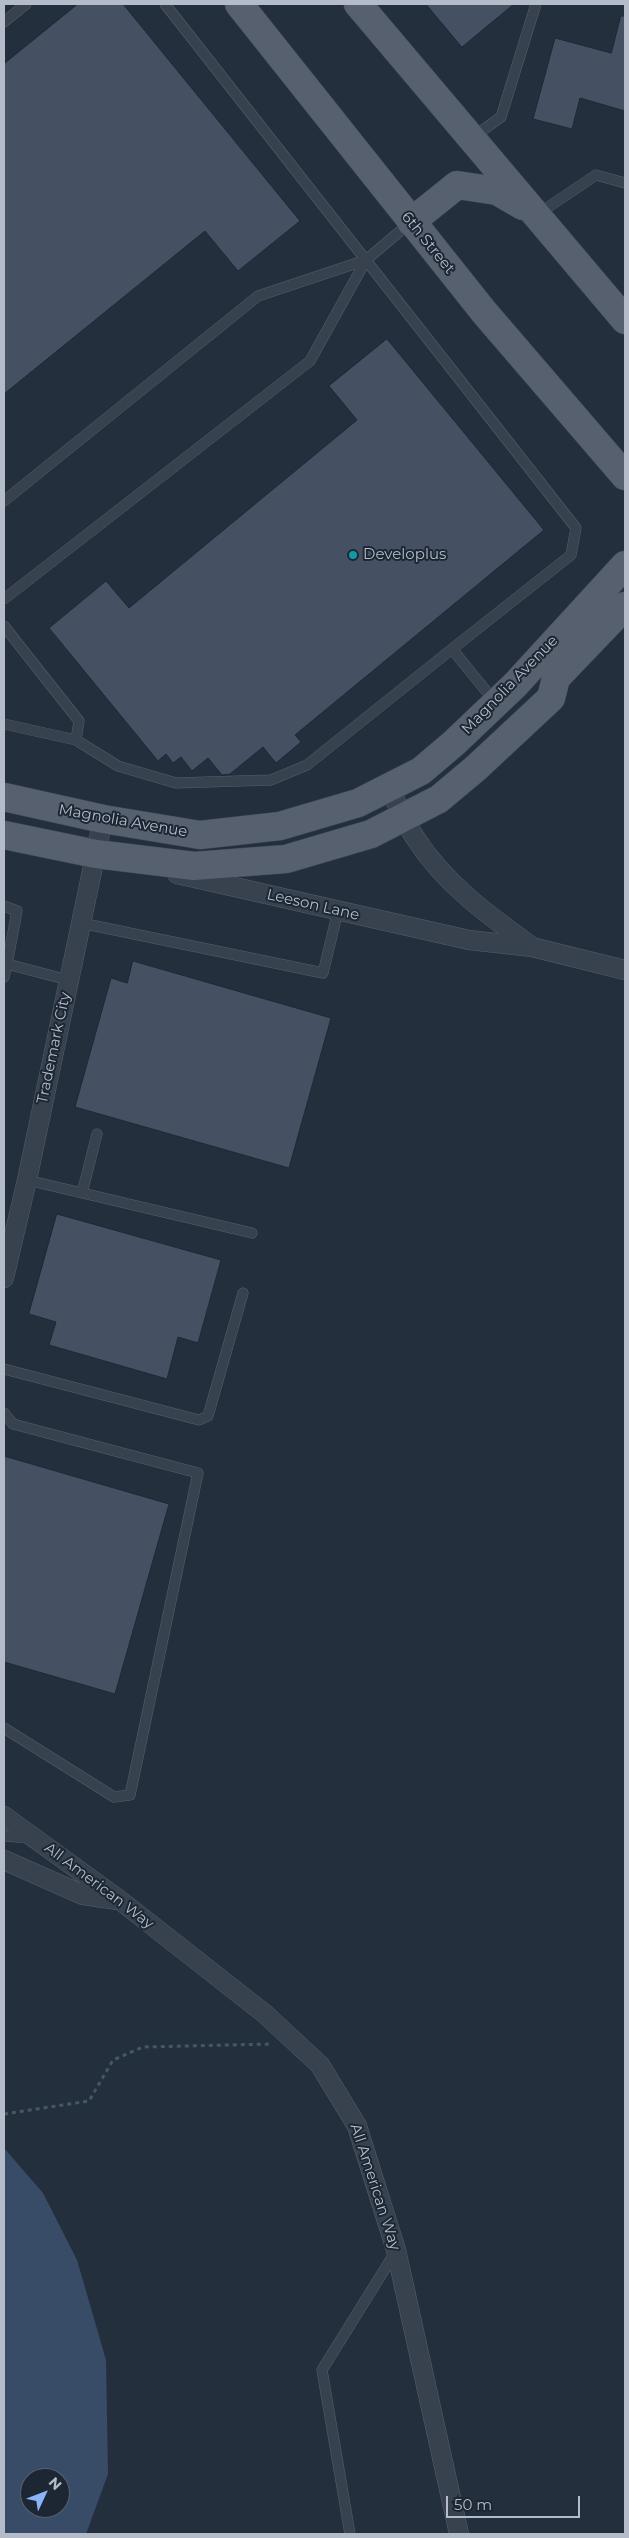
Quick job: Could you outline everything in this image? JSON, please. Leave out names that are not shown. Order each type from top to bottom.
[{"type":"main road","name":"6th Street","points":[[239,4],[484,312],[625,476]]},
{"type":"main road","points":[[358,4],[538,215],[622,310]]},
{"type":"main road","points":[[411,222],[457,185],[497,191],[538,215]]},
{"type":"main road","points":[[484,312],[546,356],[625,449]]},
{"type":"main road","name":"Magnolia Avenue","points":[[4,797],[103,819],[200,835],[270,827],[322,815],[358,803],[420,771],[496,703],[625,565]]},
{"type":"main road","name":"Magnolia Avenue","points":[[4,836],[96,854],[194,866],[286,859],[371,834],[439,799],[476,768],[551,698],[556,678],[625,606]]},
{"type":"main road","points":[[551,698],[570,687],[625,628]]},
{"type":"street","name":"Leeson Lane","points":[[389,787],[415,838],[436,867],[462,894],[532,947]]},
{"type":"street","name":"Trademark City","points":[[4,1278],[27,1180],[103,819]]},
{"type":"street","name":"Leeson Lane","points":[[96,854],[338,912],[469,940],[532,947],[625,970]]},
{"type":"street","name":"All American Way","points":[[4,1816],[121,1900],[265,2014],[320,2065],[357,2126],[396,2250],[460,2534]]},
{"type":"street","points":[[4,1860],[83,1895],[121,1900]]},
{"type":"lane","points":[[4,22],[26,4]]},
{"type":"lane","points":[[4,724],[76,740],[118,766],[176,783],[270,780],[307,765],[571,555],[576,528],[165,4]]},
{"type":"lane","points":[[472,138],[501,117],[536,4]]},
{"type":"lane","points":[[538,215],[596,175],[625,183]]},
{"type":"lane","points":[[4,598],[310,361],[366,260],[411,222]]},
{"type":"lane","points":[[4,501],[258,296],[366,260]]},
{"type":"lane","points":[[4,626],[78,721],[76,740]]},
{"type":"lane","points":[[452,649],[496,703]]},
{"type":"lane","points":[[4,906],[17,911],[4,977]]},
{"type":"lane","points":[[81,923],[323,972],[338,912]]},
{"type":"lane","points":[[7,964],[68,980]]},
{"type":"lane","points":[[82,1193],[96,1134]]},
{"type":"lane","points":[[27,1180],[252,1233]]},
{"type":"lane","points":[[4,1370],[199,1420],[208,1416],[242,1293]]},
{"type":"lane","points":[[4,1413],[13,1424],[198,1473],[130,1795],[114,1797],[4,1728]]},
{"type":"lane","points":[[4,1836],[36,1839]]},
{"type":"lane","points":[[350,2534],[322,2370],[396,2250]]},
{"type":"path","points":[[4,2114],[89,2101],[112,2060],[143,2047],[297,2044]]},
{"type":"water","points":[[4,2148],[43,2193],[77,2260],[106,2360],[108,2474],[86,2534],[4,2534]]},
{"type":"building","points":[[78,4],[123,4],[300,221],[238,271],[205,231],[4,394],[4,64]]},
{"type":"building","points":[[426,4],[514,4],[462,47]]},
{"type":"building","points":[[621,16],[625,16],[625,111],[580,98],[572,129],[533,119],[555,38],[611,53]]},
{"type":"building","name":"Developlus","points":[[387,339],[544,530],[295,735],[301,742],[276,763],[263,747],[230,774],[222,775],[208,758],[192,771],[181,757],[173,763],[166,754],[158,761],[49,628],[106,581],[129,608],[357,420],[329,386]]},
{"type":"building","points":[[133,961],[331,1018],[289,1168],[75,1107],[111,978],[127,983]]},
{"type":"building","points":[[57,1214],[221,1260],[198,1343],[178,1337],[167,1379],[49,1345],[56,1322],[29,1314]]},
{"type":"building","points":[[4,1456],[169,1504],[115,1694],[4,1662]]},
{"type":"place","name":"Developlus","points":[[353,555]]}]
